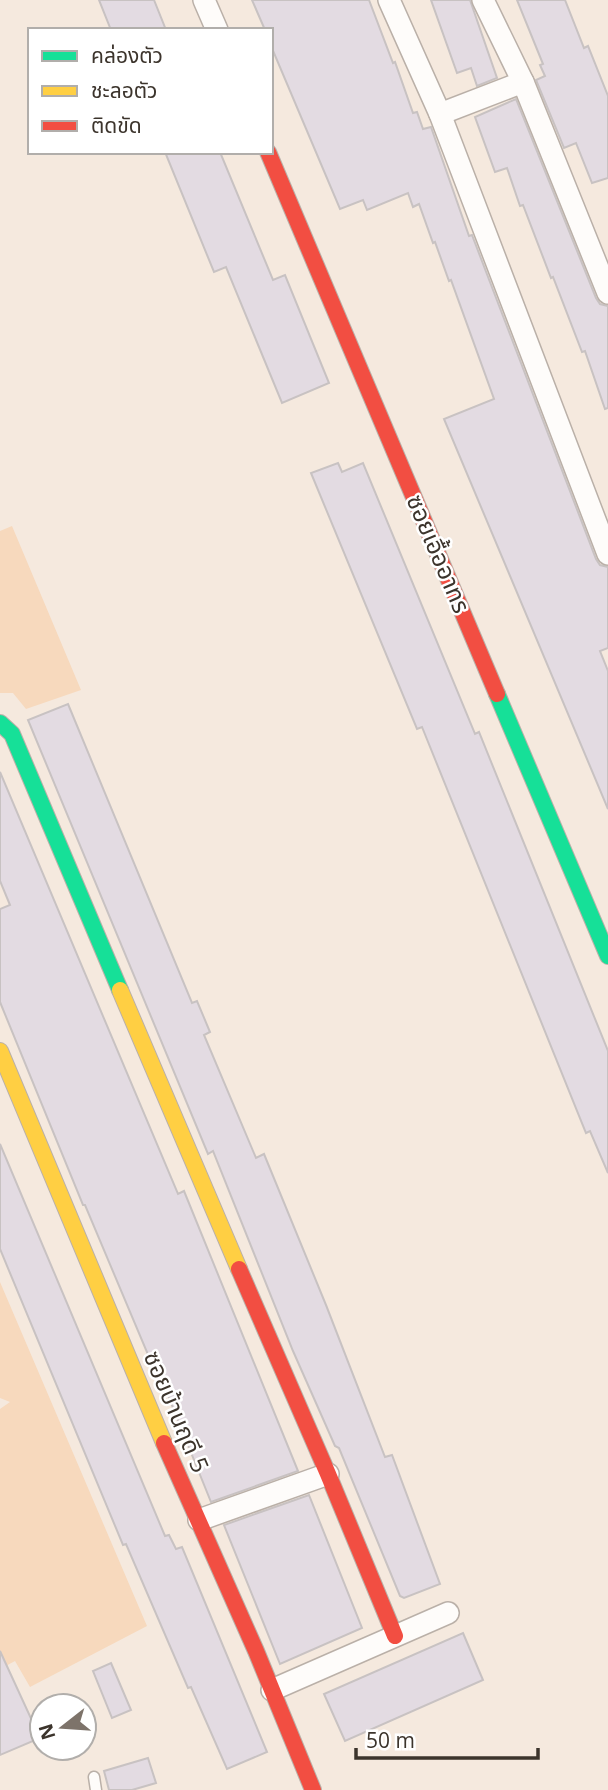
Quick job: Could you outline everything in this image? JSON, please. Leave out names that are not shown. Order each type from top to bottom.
[{"type":"street","points":[[204,0],[216,28]]},
{"type":"street","points":[[389,0],[440,114],[608,554]]},
{"type":"street","points":[[484,0],[523,82],[608,293]]},
{"type":"street","points":[[440,114],[523,82]]},
{"type":"street","name":"ซอยเอื้ออาทร","points":[[269,154],[608,956]]},
{"type":"street","points":[[0,723],[12,734],[395,1636]]},
{"type":"street","name":"ซอยบ้านฤดี 5","points":[[0,1051],[148,1406],[272,1689],[313,1790]]},
{"type":"street","points":[[199,1520],[328,1474]]},
{"type":"street","points":[[272,1689],[448,1613]]},
{"type":"lane","points":[[94,1777],[96,1790]]},
{"type":"shaded area","points":[[12,526],[81,690],[26,709],[13,693],[0,693],[0,531]]},
{"type":"shaded area","points":[[0,1282],[147,1626],[30,1687],[15,1661],[0,1669],[0,1409],[10,1402],[0,1398]]},
{"type":"building","points":[[99,0],[154,0],[165,28],[110,28]]},
{"type":"building","points":[[252,0],[369,0],[413,113],[417,112],[423,129],[431,127],[469,236],[472,235],[596,559],[600,565],[608,567],[608,648],[600,651],[608,671],[608,809],[444,419],[494,399],[451,280],[449,281],[419,204],[413,207],[408,193],[367,210],[363,200],[340,209],[273,51],[273,28],[264,28]]},
{"type":"building","points":[[431,0],[470,0],[497,78],[477,86],[471,68],[457,73]]},
{"type":"building","points":[[517,0],[565,0],[584,48],[588,46],[608,96],[608,178],[592,183],[576,143],[564,148],[536,80],[545,76],[540,65],[543,64]]},
{"type":"building","points":[[516,99],[596,298],[600,304],[608,306],[608,408],[605,409],[585,351],[582,352],[523,205],[520,206],[507,168],[495,172],[475,117]]},
{"type":"building","points":[[166,154],[221,154],[273,280],[285,275],[329,383],[282,403],[226,267],[214,272]]},
{"type":"building","points":[[338,463],[342,472],[363,463],[475,734],[479,732],[608,1051],[608,1173],[590,1131],[586,1133],[422,727],[417,729],[311,473]]},
{"type":"building","points":[[68,704],[192,1003],[197,1001],[210,1032],[204,1035],[256,1158],[264,1154],[385,1457],[392,1455],[440,1584],[404,1598],[400,1596],[339,1448],[335,1446],[293,1351],[213,1151],[208,1154],[28,720]]},
{"type":"building","points":[[0,772],[178,1194],[184,1191],[298,1471],[211,1502],[152,1356],[149,1357],[83,1205],[0,1002],[0,909],[10,905],[0,881]]},
{"type":"building","points":[[0,1144],[165,1536],[169,1535],[176,1549],[182,1547],[267,1752],[227,1769],[191,1687],[188,1688],[126,1544],[123,1545],[0,1249]]},
{"type":"building","points":[[309,1495],[362,1628],[280,1664],[224,1525]]},
{"type":"building","points":[[463,1633],[483,1680],[345,1741],[324,1694]]},
{"type":"building","points":[[0,1651],[28,1712],[28,1743],[0,1755]]},
{"type":"building","points":[[111,1663],[131,1710],[112,1718],[93,1671]]},
{"type":"building","points":[[148,1758],[156,1783],[132,1790],[109,1790],[104,1771]]},
{"type":"traffic: fast","points":[[497,694],[608,956]]},
{"type":"traffic: fast","points":[[0,723],[12,734],[120,990]]},
{"type":"traffic: slow","points":[[120,990],[239,1269]]},
{"type":"traffic: slow","points":[[0,1051],[164,1443]]},
{"type":"traffic: jam","points":[[269,154],[497,694]]},
{"type":"traffic: jam","points":[[239,1269],[395,1636]]},
{"type":"traffic: jam","points":[[164,1443],[256,1651],[313,1790]]}]
